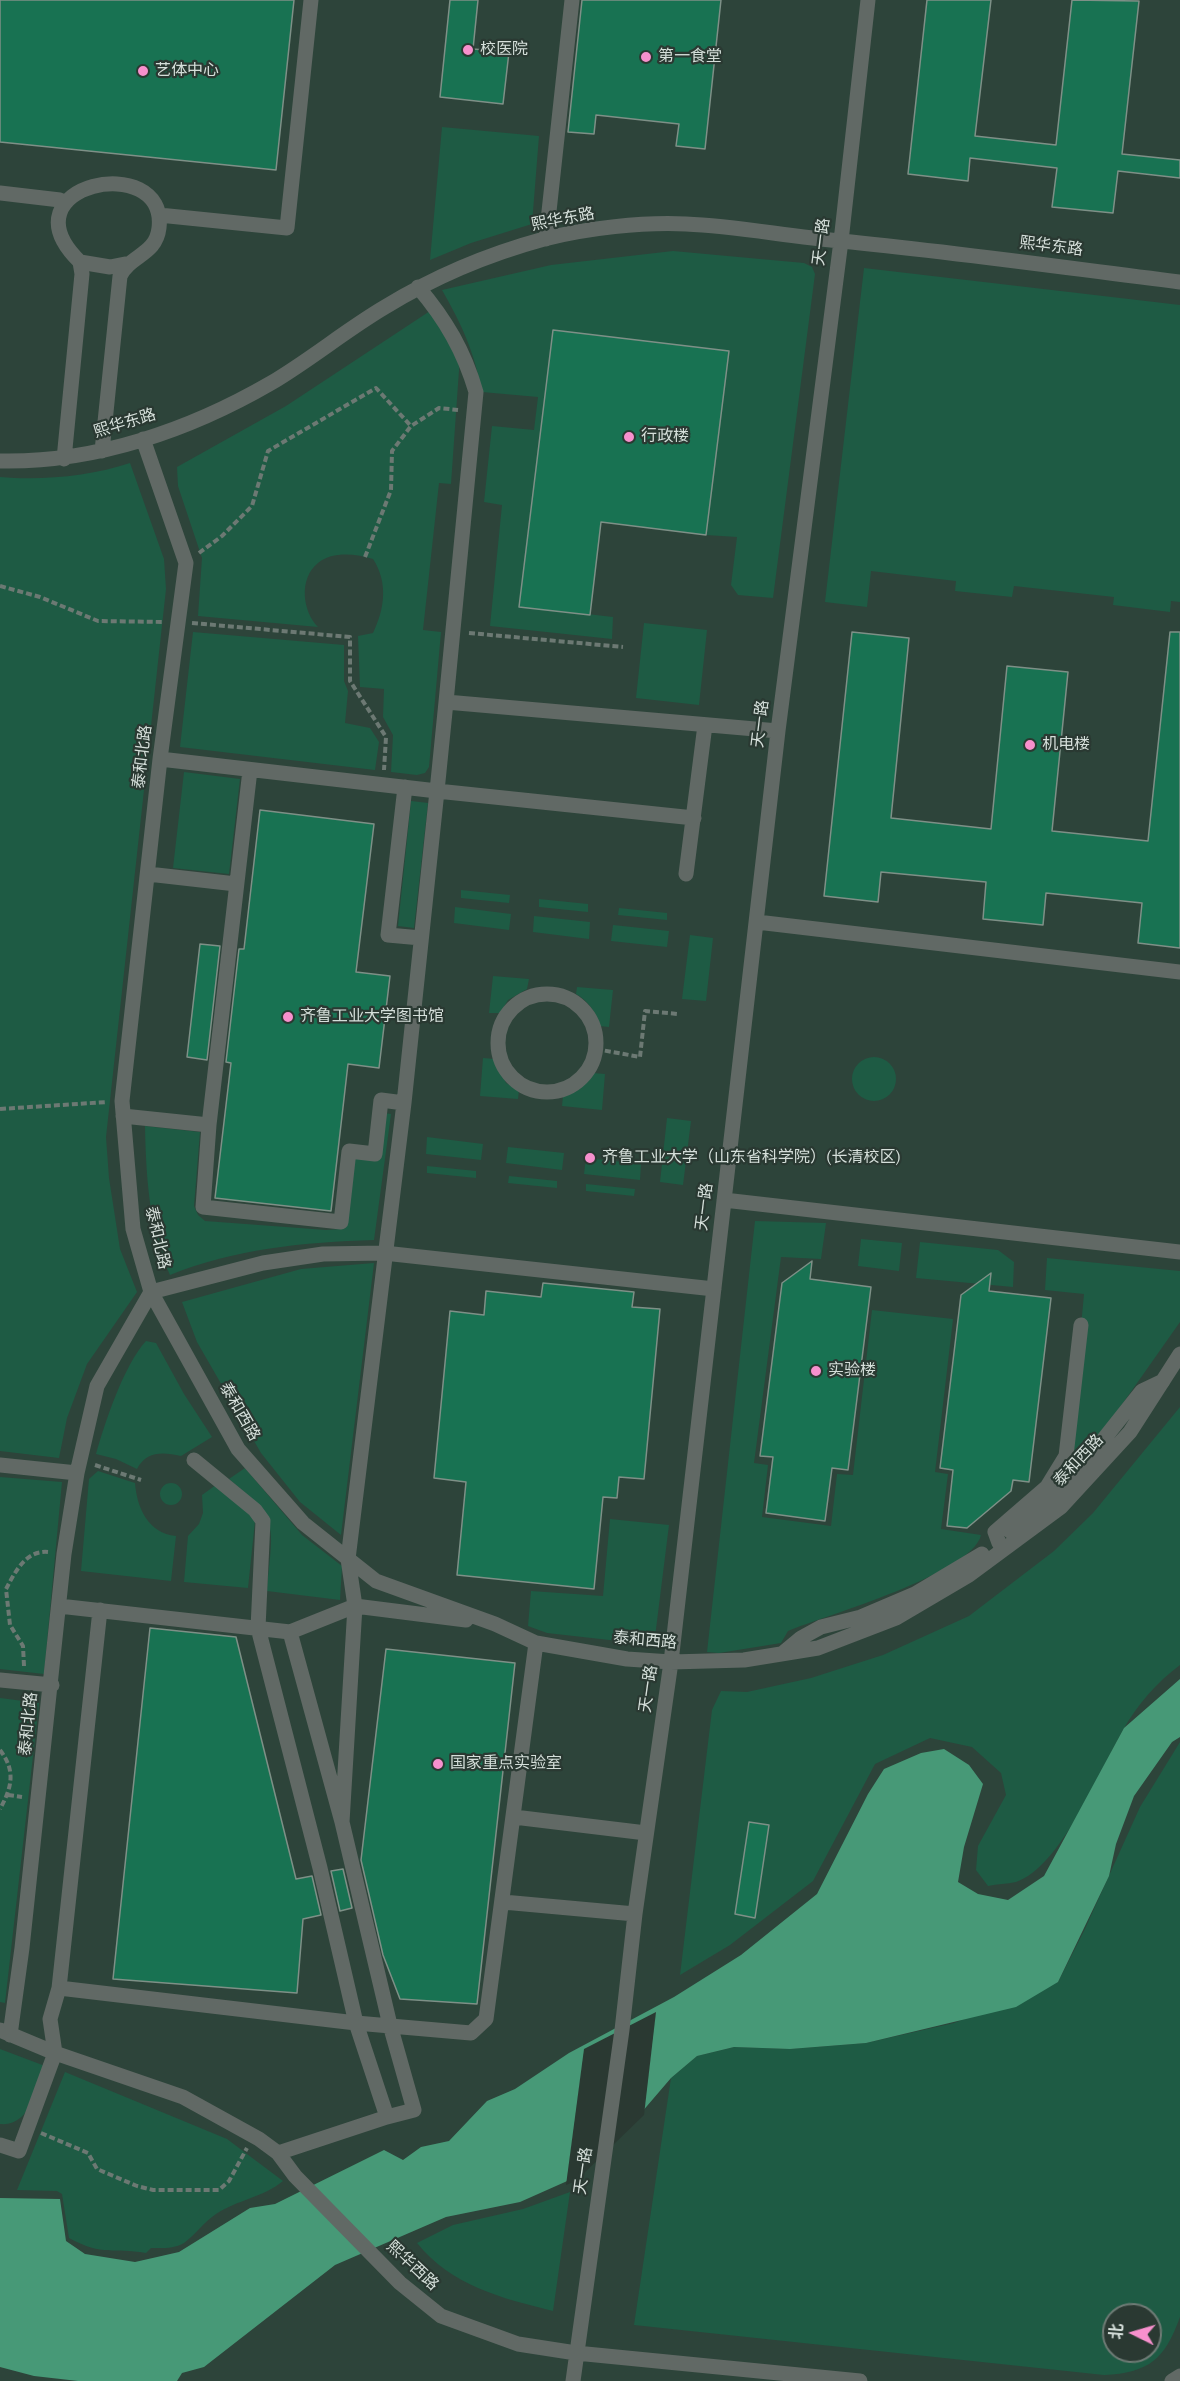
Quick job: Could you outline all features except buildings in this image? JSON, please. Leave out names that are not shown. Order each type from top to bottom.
[{"type":"street","points":[[159,215],[287,228],[311,0]]},
{"type":"street","points":[[546,239],[572,0]]},
{"type":"street","name":"天一路","points":[[573,2381],[671,1662],[778,731],[841,241],[868,0]]},
{"type":"street","points":[[94,184],[120,186],[145,194],[153,201],[159,215],[159,230],[155,242],[147,252],[125,264],[110,267],[80,262],[67,251],[57,237],[53,224],[55,210],[60,200],[79,187],[94,184]]},
{"type":"street","points":[[0,193],[60,200]]},
{"type":"street","name":"熙华东路","points":[[0,461],[64,459],[143,440],[214,413],[272,382],[418,287],[478,260],[546,239],[620,227],[686,224],[1180,282]]},
{"type":"street","points":[[64,459],[82,274],[80,262]]},
{"type":"street","points":[[102,451],[120,276],[125,264]]},
{"type":"street","points":[[342,1822],[355,1606],[348,1559],[404,1102],[476,392],[468,363],[439,312],[418,287]]},
{"type":"street","name":"泰和北路","points":[[5,2032],[52,1684],[64,1554],[78,1469],[98,1386],[152,1292],[133,1229],[122,1108],[160,759],[186,563],[143,440]]},
{"type":"street","points":[[446,702],[778,731]]},
{"type":"street","points":[[687,874],[705,725]]},
{"type":"street","points":[[160,759],[694,818]]},
{"type":"street","points":[[250,770],[209,1125],[203,1207],[341,1222],[349,1151],[375,1154],[381,1100],[404,1102]]},
{"type":"street","points":[[405,787],[388,935],[421,938]]},
{"type":"street","points":[[147,874],[236,884]]},
{"type":"street","points":[[757,922],[1180,972]]},
{"type":"street","points":[[553,993],[568,998],[581,1007],[591,1019],[596,1034],[596,1049],[592,1064],[583,1077],[571,1087],[556,1092],[540,1092],[525,1088],[508,1073],[498,1052],[498,1036],[502,1022],[511,1009],[523,999],[538,994],[553,993]]},
{"type":"street","points":[[122,1108],[209,1125]]},
{"type":"street","points":[[724,1200],[1180,1252]]},
{"type":"street","points":[[152,1292],[263,1263],[323,1254],[384,1252],[714,1290]]},
{"type":"street","name":"泰和西路","points":[[152,1292],[238,1449],[303,1523],[376,1581],[495,1624],[536,1643],[627,1659],[671,1662],[744,1660],[818,1648],[896,1617],[969,1575],[1061,1507],[1130,1432],[1180,1354]]},
{"type":"street","points":[[999,1543],[995,1532],[1047,1487],[1066,1456],[1081,1325]]},
{"type":"street","points":[[783,1653],[801,1638],[821,1627],[861,1617],[915,1594],[999,1543],[1076,1474],[1142,1391],[1162,1381]]},
{"type":"street","points":[[194,1460],[255,1510],[263,1521],[258,1628],[320,1868],[356,2023],[387,2117]]},
{"type":"street","points":[[0,1465],[78,1469]]},
{"type":"street","points":[[59,1606],[290,1632],[355,1606],[495,1624]]},
{"type":"street","points":[[0,2145],[19,2151],[55,2053],[50,2019],[58,1988],[100,1610]]},
{"type":"street","points":[[278,2153],[414,2110],[390,2025],[342,1822],[290,1632]]},
{"type":"street","points":[[58,1988],[356,2023],[471,2033],[486,2019],[536,1643]]},
{"type":"street","points":[[0,1680],[52,1684]]},
{"type":"street","points":[[514,1816],[646,1833]]},
{"type":"street","points":[[502,1902],[635,1914]]},
{"type":"street","name":"熙华西路","points":[[5,2032],[55,2053],[183,2097],[255,2136],[278,2153],[295,2176],[400,2283],[441,2316],[518,2344],[576,2353],[860,2381]]},
{"type":"street","points":[[1172,2381],[1180,2376]]},
{"type":"path","points":[[186,563],[222,536],[252,506],[268,451],[376,388],[411,426]]},
{"type":"path","points":[[365,557],[391,490],[392,451],[411,426],[439,408],[475,411]]},
{"type":"path","points":[[0,586],[40,597],[98,621],[178,622],[350,637],[350,681],[386,737],[384,785]]},
{"type":"path","points":[[453,632],[623,647]]},
{"type":"path","points":[[596,1049],[640,1057],[645,1011],[678,1014]]},
{"type":"path","points":[[0,1109],[122,1108]]},
{"type":"path","points":[[78,1469],[114,1469],[141,1480]]},
{"type":"path","points":[[23,1682],[25,1655],[23,1646],[10,1625],[3,1589],[21,1565],[37,1551],[64,1554]]},
{"type":"path","points":[[0,1750],[11,1772],[12,1783],[0,1809]]},
{"type":"path","points":[[28,2130],[51,2135],[88,2153],[97,2169],[113,2178],[153,2190],[219,2190],[229,2181],[255,2136]]},
{"type":"shaded area","name":"齐鲁工业大学（山东省科学院）(长清校区)","points":[[0,0],[1180,0],[1180,2381],[0,2381]]},
{"type":"shaded area","points":[[442,127],[539,136],[532,224],[471,243],[430,260]]},
{"type":"shaded area","points":[[673,251],[804,263],[812,267],[815,274],[773,598],[738,595],[731,585],[737,537],[706,535],[729,352],[554,330],[519,606],[613,617],[612,639],[490,626],[502,505],[484,502],[492,426],[534,430],[538,397],[482,392],[466,339],[442,290],[551,265]]},
{"type":"shaded area","points":[[864,268],[1180,305],[1180,602],[1171,601],[1170,612],[1113,605],[1114,597],[1014,586],[1012,597],[955,591],[956,581],[871,571],[867,607],[825,602]]},
{"type":"shaded area","points":[[430,311],[460,356],[451,484],[439,483],[423,630],[441,632],[429,767],[425,773],[417,775],[391,772],[393,735],[383,717],[384,689],[360,687],[358,636],[373,633],[382,605],[383,586],[373,559],[338,555],[324,559],[312,570],[307,578],[305,595],[309,613],[318,627],[198,616],[202,558],[178,486],[177,467],[286,406]]},
{"type":"shaded area","points":[[130,463],[164,559],[166,589],[106,1137],[109,1178],[120,1249],[137,1292],[87,1364],[67,1418],[59,1458],[0,1451],[0,477],[66,476]]},
{"type":"shaded area","points":[[644,623],[707,630],[699,705],[636,698]]},
{"type":"shaded area","points":[[193,632],[344,645],[344,681],[348,691],[345,723],[370,728],[379,742],[375,770],[180,747]]},
{"type":"shaded area","points":[[184,772],[240,779],[229,874],[173,868]]},
{"type":"shaded area","points":[[411,801],[428,803],[414,928],[398,926]]},
{"type":"shaded area","points":[[461,890],[510,895],[509,903],[461,898]]},
{"type":"shaded area","points":[[539,899],[588,904],[588,912],[539,907]]},
{"type":"shaded area","points":[[455,907],[511,914],[509,930],[454,923]]},
{"type":"shaded area","points":[[619,908],[667,913],[667,920],[618,915]]},
{"type":"shaded area","points":[[534,916],[590,922],[589,939],[533,932]]},
{"type":"shaded area","points":[[613,925],[669,931],[667,947],[611,941]]},
{"type":"shaded area","points":[[690,935],[713,938],[706,1001],[682,999]]},
{"type":"shaded area","points":[[493,976],[529,979],[527,989],[508,1000],[500,1013],[489,1013]]},
{"type":"shaded area","points":[[577,987],[613,990],[609,1027],[600,1026],[591,1008],[576,994]]},
{"type":"shaded area","points":[[874,1057],[889,1064],[896,1079],[889,1094],[874,1101],[859,1094],[852,1079],[859,1064]]},
{"type":"shaded area","points":[[483,1058],[495,1059],[506,1083],[519,1090],[518,1099],[480,1096]]},
{"type":"shaded area","points":[[593,1073],[605,1074],[602,1110],[562,1106],[563,1096],[580,1089]]},
{"type":"shaded area","points":[[384,1113],[391,1114],[374,1240],[270,1248],[219,1259],[170,1275],[153,1221],[146,1164],[145,1126],[200,1132],[194,1206],[198,1215],[205,1221],[326,1230],[341,1229],[355,1156],[377,1159]]},
{"type":"shaded area","points":[[667,1118],[691,1121],[683,1185],[660,1182]]},
{"type":"shaded area","points":[[427,1137],[483,1144],[481,1160],[426,1154]]},
{"type":"shaded area","points":[[508,1147],[564,1153],[562,1170],[506,1163]]},
{"type":"shaded area","points":[[586,1158],[641,1164],[640,1180],[584,1174]]},
{"type":"shaded area","points":[[427,1166],[476,1171],[476,1178],[427,1173]]},
{"type":"shaded area","points":[[509,1176],[557,1181],[557,1188],[508,1183]]},
{"type":"shaded area","points":[[586,1184],[635,1189],[634,1196],[586,1191]]},
{"type":"shaded area","points":[[755,1221],[826,1223],[821,1259],[781,1257],[754,1463],[768,1465],[762,1517],[831,1526],[837,1474],[853,1475],[872,1310],[953,1319],[935,1472],[948,1474],[941,1529],[981,1535],[972,1550],[952,1564],[895,1592],[788,1631],[781,1643],[719,1653],[707,1652]]},
{"type":"shaded area","points":[[861,1239],[902,1243],[899,1271],[858,1266]]},
{"type":"shaded area","points":[[920,1242],[998,1250],[1014,1262],[1013,1287],[916,1278]]},
{"type":"shaded area","points":[[1047,1258],[1180,1271],[1180,1322],[1104,1430],[1076,1465],[1039,1497],[1069,1455],[1084,1294],[1045,1290]]},
{"type":"shaded area","points":[[374,1263],[341,1535],[300,1502],[261,1453],[197,1342],[182,1302],[301,1269]]},
{"type":"shaded area","points":[[146,1341],[156,1343],[184,1394],[212,1437],[181,1456],[156,1454],[150,1456],[137,1469],[116,1459],[96,1454],[123,1379]]},
{"type":"shaded area","points":[[1180,1407],[1180,1665],[1148,1694],[1135,1712],[1078,1815],[1048,1858],[1033,1873],[1016,1882],[988,1886],[976,1870],[978,1846],[1006,1795],[1001,1773],[972,1747],[930,1738],[875,1764],[813,1881],[730,1945],[680,1975],[712,1710],[721,1691],[747,1692],[811,1678],[883,1655],[969,1616],[1054,1551],[1093,1513]]},
{"type":"shaded area","points":[[245,1468],[302,1535],[342,1566],[340,1600],[267,1591],[271,1553],[270,1527],[266,1516],[258,1506],[229,1479]]},
{"type":"shaded area","points":[[98,1471],[135,1483],[141,1510],[151,1525],[166,1534],[176,1536],[171,1581],[81,1571],[89,1479]]},
{"type":"shaded area","points":[[0,1477],[62,1482],[44,1674],[0,1669]]},
{"type":"shaded area","points":[[171,1483],[179,1486],[182,1494],[179,1502],[171,1505],[163,1502],[160,1494],[163,1486]]},
{"type":"shaded area","points":[[216,1485],[251,1513],[255,1521],[248,1588],[184,1582],[188,1536],[199,1524],[203,1513],[202,1495]]},
{"type":"shaded area","points":[[610,1519],[669,1525],[654,1645],[547,1633],[528,1626],[531,1591],[603,1596]]},
{"type":"shaded area","points":[[1180,1679],[1180,1737],[1172,1742],[1134,1796],[1116,1844],[1109,1876],[1058,1982],[1016,2007],[866,2043],[790,2049],[734,2047],[697,2056],[671,2078],[641,2113],[574,2178],[520,2202],[446,2217],[335,2265],[204,2367],[182,2373],[177,2381],[78,2381],[34,2376],[0,2367],[0,2198],[60,2199],[66,2241],[85,2254],[135,2262],[179,2252],[250,2208],[275,2204],[384,2150],[403,2160],[421,2147],[449,2141],[487,2101],[515,2089],[569,2053],[674,1997],[741,1955],[817,1894],[868,1794],[884,1769],[921,1753],[944,1749],[969,1765],[983,1784],[964,1847],[958,1882],[978,1894],[1008,1900],[1044,1876],[1124,1728]]},
{"type":"shaded area","points":[[0,1698],[39,1703],[5,2003],[0,2002]]},
{"type":"shaded area","points":[[1180,1742],[1180,2317],[1162,2352],[1162,2303],[1102,2303],[1102,2363],[1150,2363],[1133,2371],[1104,2375],[634,2325],[671,2078],[697,2056],[734,2047],[790,2049],[866,2043],[954,2023],[1058,1982],[1084,1931],[1140,1807]]},
{"type":"shaded area","points":[[0,2049],[45,2066],[35,2095],[25,2113],[10,2123],[0,2124]]},
{"type":"shaded area","points":[[65,2072],[227,2139],[283,2181],[267,2191],[216,2214],[188,2240],[176,2246],[151,2248],[146,2253],[100,2250],[69,2238],[62,2194],[57,2191],[17,2190]]},
{"type":"shaded area","points":[[570,2192],[553,2311],[496,2295],[462,2280],[431,2258],[417,2243],[453,2225],[523,2209]]},
{"type":"pier","points":[[656,2012],[644,2115],[576,2181],[566,2185],[584,2049]]},
{"type":"place","name":"校医院","points":[[468,50]]},
{"type":"place","name":"第一食堂","points":[[646,57]]},
{"type":"place","name":"艺体中心","points":[[143,71]]},
{"type":"place","name":"行政楼","points":[[629,437]]},
{"type":"place","name":"机电楼","points":[[1030,745]]},
{"type":"place","name":"齐鲁工业大学图书馆","points":[[288,1017]]},
{"type":"place","name":"齐鲁工业大学（山东省科学院）(长清校区)","points":[[590,1158]]},
{"type":"place","name":"实验楼","points":[[816,1371]]},
{"type":"place","name":"国家重点实验室","points":[[438,1764]]}]
